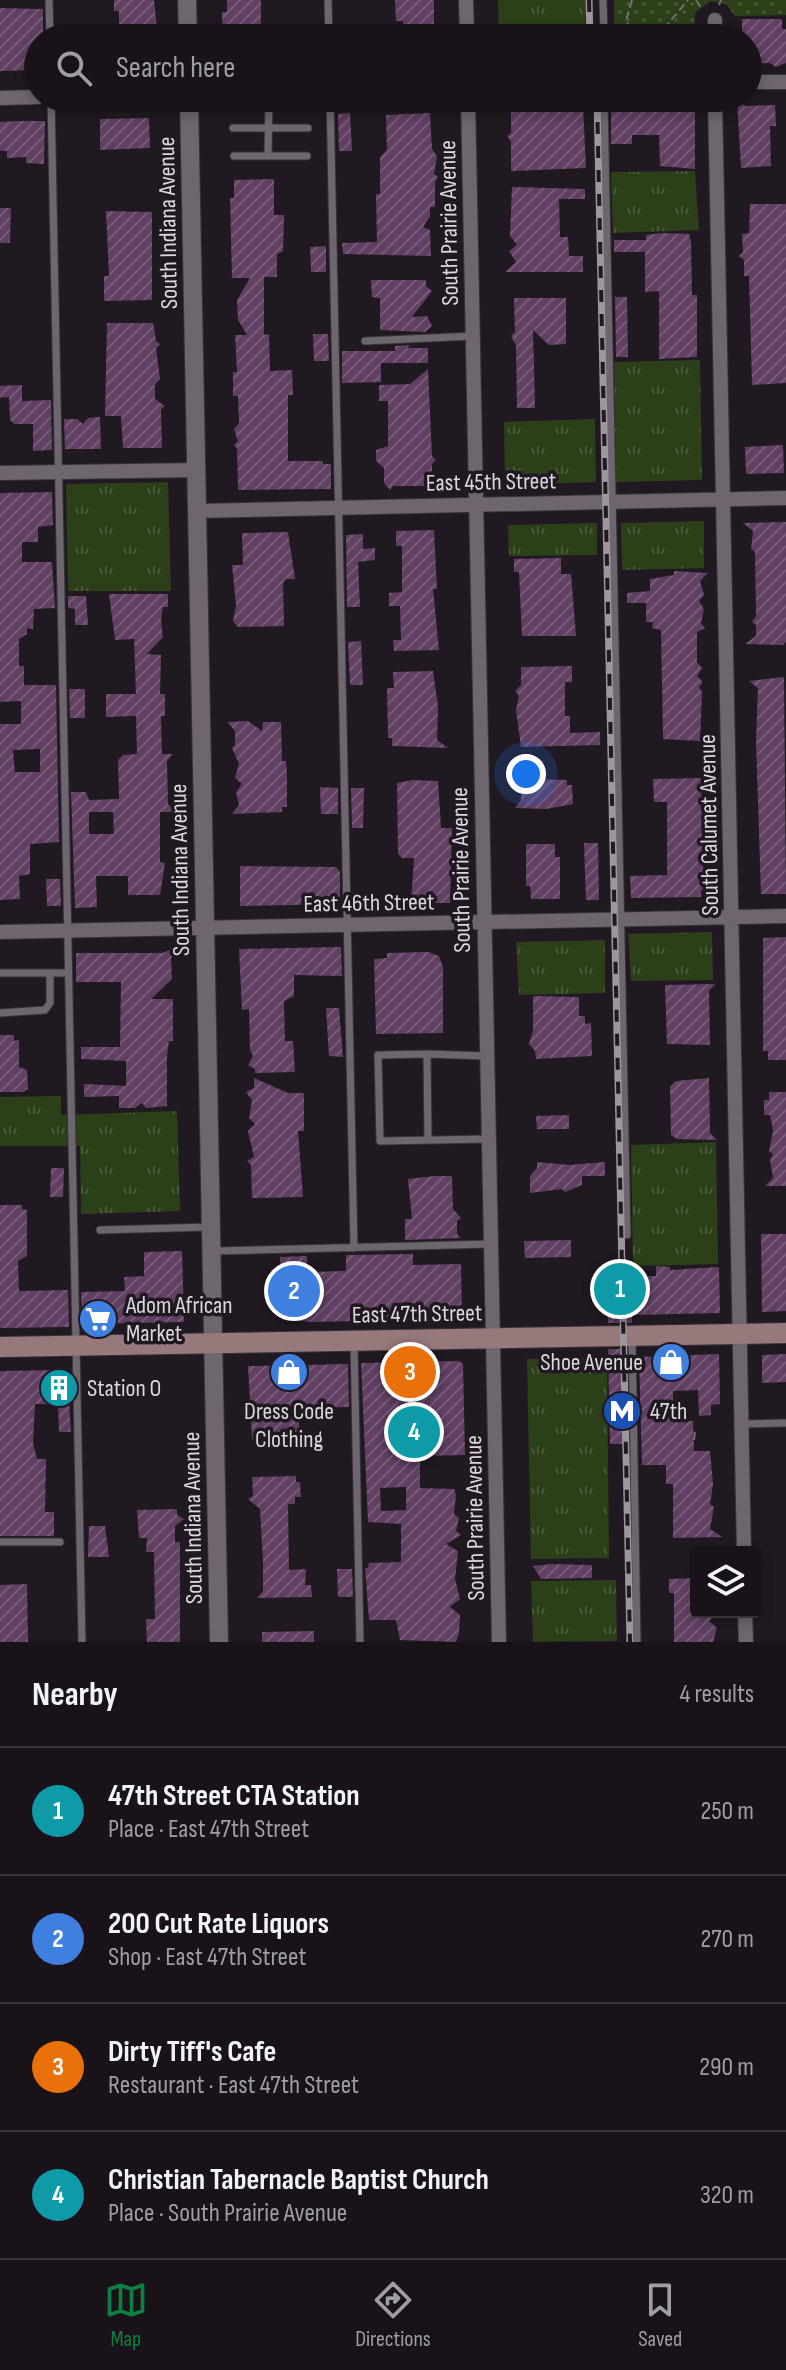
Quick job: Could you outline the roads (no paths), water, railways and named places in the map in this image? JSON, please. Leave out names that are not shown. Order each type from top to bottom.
[{"type":"main road","name":"East 47th Street","points":[[0,1347],[786,1333]]},
{"type":"street","points":[[187,0],[188,24]]},
{"type":"street","points":[[466,0],[467,24]]},
{"type":"street","points":[[762,82],[786,82]]},
{"type":"street","points":[[0,98],[24,97]]},
{"type":"street","name":"South Indiana Avenue","points":[[189,112],[219,1642]]},
{"type":"street","name":"South Prairie Avenue","points":[[468,112],[499,1642]]},
{"type":"street","name":"South Calumet Avenue","points":[[715,112],[744,1546]]},
{"type":"street","points":[[0,473],[197,470]]},
{"type":"street","name":"East 45th Street","points":[[197,511],[786,498]]},
{"type":"street","name":"East 46th Street","points":[[0,932],[786,916]]},
{"type":"street","points":[[745,1618],[746,1642]]},
{"type":"lane","points":[[49,0],[50,24]]},
{"type":"lane","points":[[328,0],[329,24]]},
{"type":"lane","points":[[603,0],[604,24]]},
{"type":"lane","points":[[51,112],[82,1642]]},
{"type":"lane","points":[[268,156],[269,112]]},
{"type":"lane","points":[[330,112],[354,1248]]},
{"type":"lane","points":[[604,112],[627,1235]]},
{"type":"lane","points":[[233,128],[308,128]]},
{"type":"lane","points":[[234,156],[307,156]]},
{"type":"lane","points":[[365,341],[473,336]]},
{"type":"lane","points":[[0,973],[68,973]]},
{"type":"lane","points":[[0,1013],[45,1010],[50,1003],[50,973]]},
{"type":"lane","points":[[427,1054],[428,1140]]},
{"type":"lane","points":[[487,1056],[378,1055],[380,1141],[489,1139]]},
{"type":"lane","points":[[100,1230],[211,1227]]},
{"type":"lane","points":[[212,1251],[491,1244]]},
{"type":"lane","points":[[632,1336],[637,1642]]},
{"type":"lane","points":[[354,1341],[360,1642]]},
{"type":"lane","points":[[743,1424],[786,1423]]},
{"type":"lane","points":[[0,1542],[60,1542]]},
{"type":"railway","points":[[589,0],[590,24]]},
{"type":"railway","points":[[597,112],[630,1642]]},
{"type":"place","name":"47th Street CTA Station","points":[[620,1289]]},
{"type":"place","name":"200 Cut Rate Liquors","points":[[294,1291]]},
{"type":"place","name":"Adom African Market","points":[[98,1319]]},
{"type":"place","name":"Shoe Avenue","points":[[671,1362]]},
{"type":"place","name":"Dress Code Clothing","points":[[289,1372]]},
{"type":"place","name":"Dirty Tiff's Cafe","points":[[410,1372]]},
{"type":"place","name":"Station O","points":[[59,1388]]},
{"type":"place","name":"47th","points":[[622,1411]]},
{"type":"place","name":"Christian Tabernacle Baptist Church","points":[[414,1432]]}]
